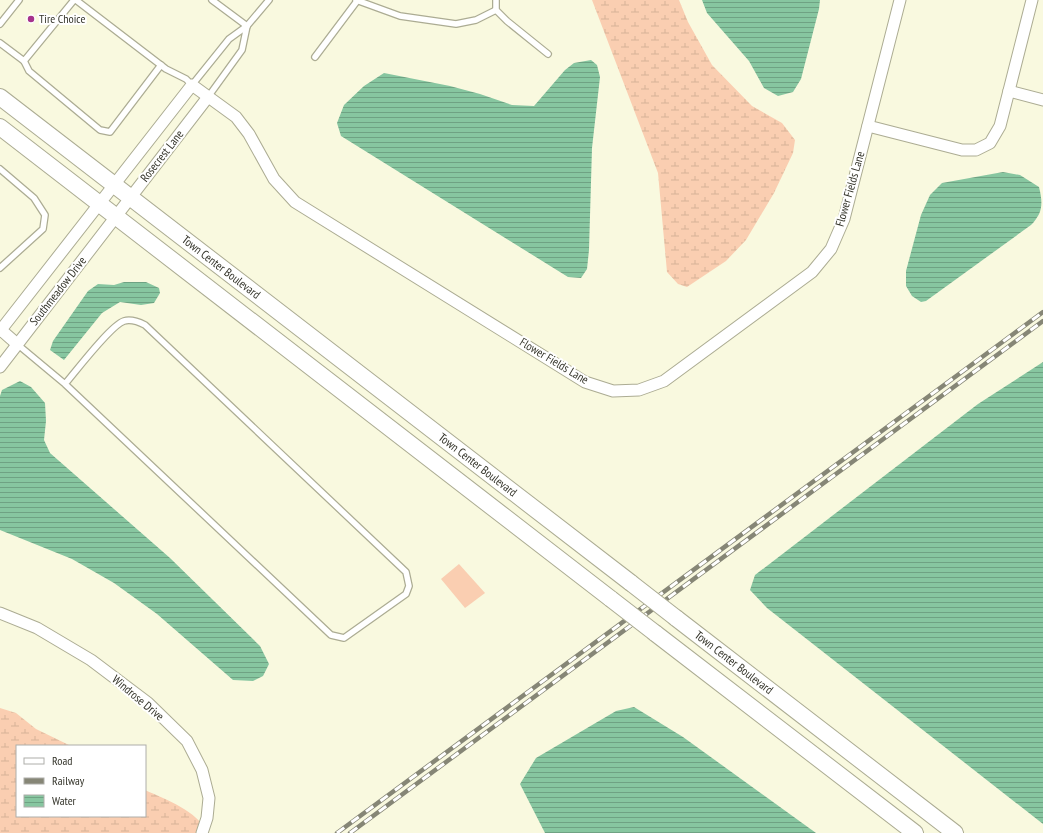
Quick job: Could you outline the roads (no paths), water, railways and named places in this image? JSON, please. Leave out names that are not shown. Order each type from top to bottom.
[{"type":"main road","name":"Town Center Boulevard","points":[[0,97],[955,833]]},
{"type":"main road","name":"Town Center Boulevard","points":[[0,127],[915,833]]},
{"type":"street","name":"Flower Fields Lane","points":[[192,85],[236,118],[249,134],[274,179],[295,202],[585,382],[613,391],[639,390],[664,381],[812,272],[831,249],[844,219],[900,0]]},
{"type":"street","points":[[868,126],[962,150],[976,150],[990,143],[1000,126],[1032,0]]},
{"type":"street","name":"Rosecrest Lane","points":[[114,185],[192,85]]},
{"type":"street","points":[[1009,90],[1043,100]]},
{"type":"street","name":"Rosecrest Lane","points":[[116,216],[208,97]]},
{"type":"street","name":"Southmeadow Drive","points":[[0,331],[114,185]]},
{"type":"street","name":"Southmeadow Drive","points":[[0,367],[116,216]]},
{"type":"street","points":[[0,331],[17,344]]},
{"type":"street","name":"Windrose Drive","points":[[0,613],[37,628],[91,660],[148,703],[187,742],[202,770],[209,798],[207,818],[202,833]]},
{"type":"lane","points":[[0,24],[19,0]]},
{"type":"lane","points":[[24,61],[75,0],[166,69],[186,79],[192,85],[229,39],[247,26],[269,0]]},
{"type":"lane","points":[[212,0],[247,26]]},
{"type":"lane","points":[[315,57],[357,0],[400,16],[456,24],[476,20],[496,10]]},
{"type":"lane","points":[[496,0],[496,10],[507,21],[548,54]]},
{"type":"lane","points":[[208,97],[242,50],[247,26]]},
{"type":"lane","points":[[0,43],[24,61],[29,71],[100,130],[110,132],[161,65]]},
{"type":"lane","points":[[0,169],[34,198],[45,215],[43,229],[0,268]]},
{"type":"lane","points":[[17,344],[65,384],[331,634],[344,638],[406,594],[410,586],[406,572],[145,325],[135,321],[124,321],[113,328],[65,384]]},
{"type":"water","points":[[702,0],[820,0],[801,79],[793,92],[778,96],[764,88],[749,61],[707,13]]},
{"type":"water","points":[[591,60],[597,65],[600,77],[592,148],[589,250],[587,269],[581,278],[568,277],[341,136],[337,123],[344,105],[364,86],[384,73],[450,86],[512,105],[534,106],[565,70],[574,63]]},
{"type":"water","points":[[1003,172],[1020,175],[1039,187],[1041,208],[1035,221],[926,301],[921,302],[912,296],[906,286],[906,271],[921,215],[930,195],[942,183]]},
{"type":"water","points":[[124,282],[146,282],[159,288],[160,293],[154,303],[141,305],[120,302],[102,313],[64,360],[50,350],[53,341],[88,291],[98,284],[114,285]]},
{"type":"water","points":[[1043,362],[1043,824],[767,608],[750,590],[755,575],[978,404]]},
{"type":"water","points":[[20,381],[31,387],[45,403],[46,421],[44,440],[50,453],[170,558],[260,646],[269,664],[263,676],[253,681],[233,680],[157,614],[114,583],[72,559],[0,530],[0,396],[2,390]]},
{"type":"water","points":[[634,707],[683,737],[816,833],[545,833],[520,784],[536,758],[616,711]]},
{"type":"railway","points":[[337,833],[1043,312]]},
{"type":"railway","points":[[350,833],[1043,321]]},
{"type":"place","name":"Tire Choice","points":[[31,19]]}]
